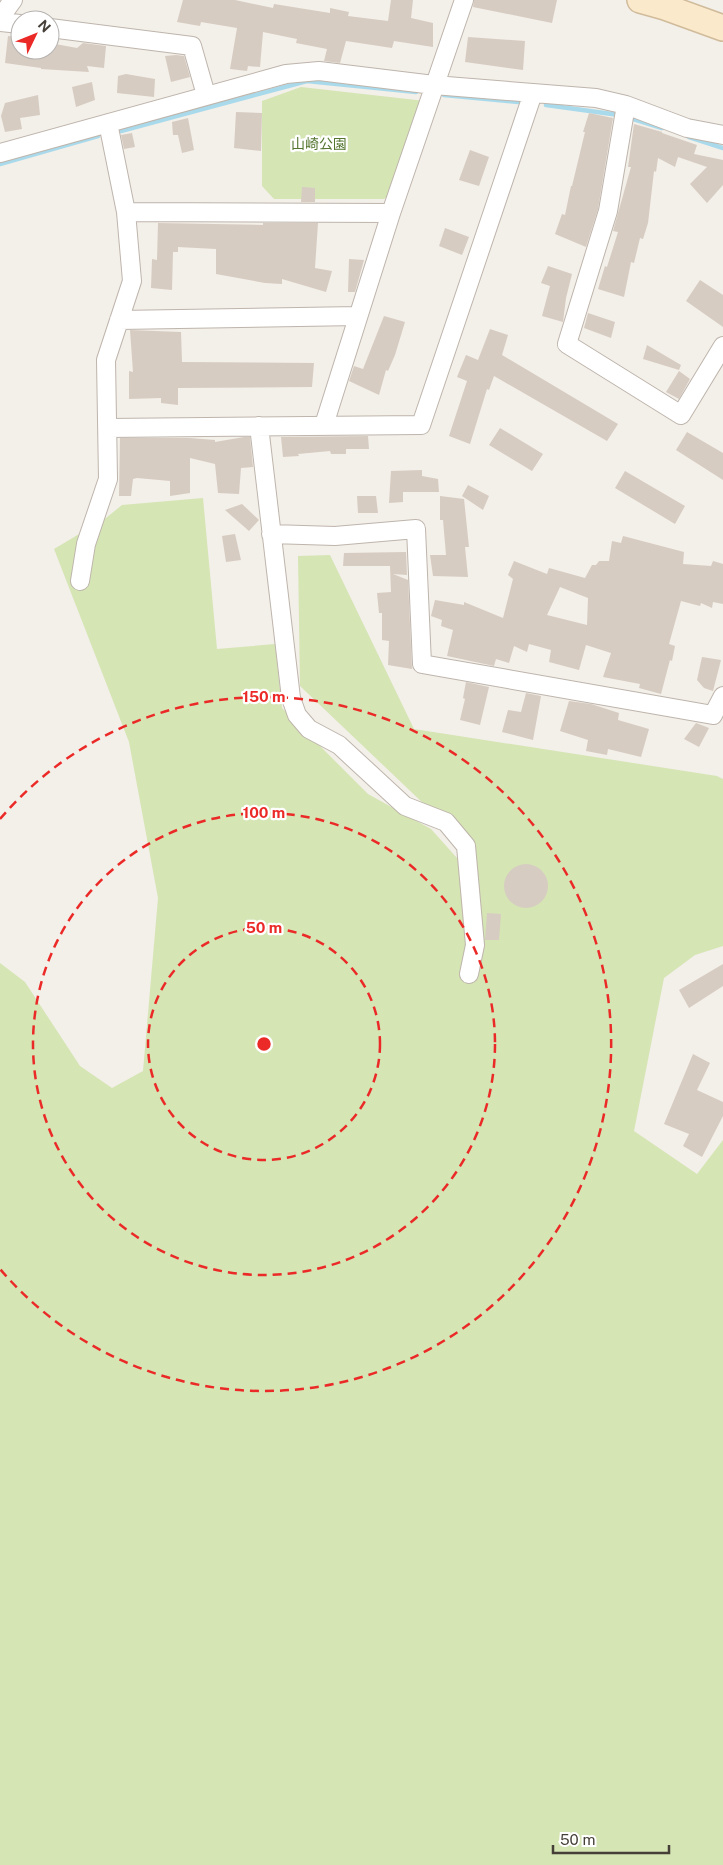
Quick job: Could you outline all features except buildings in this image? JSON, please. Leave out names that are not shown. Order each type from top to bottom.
[{"type":"street","points":[[0,18],[13,0]]},
{"type":"street","points":[[324,426],[390,213],[464,0]]},
{"type":"street","points":[[640,0],[666,3],[723,28]]},
{"type":"street","points":[[60,29],[192,46],[206,95]]},
{"type":"street","points":[[0,153],[206,95],[303,71],[319,71],[434,85],[596,98],[624,112],[723,136]]},
{"type":"street","points":[[108,428],[421,425],[534,93]]},
{"type":"street","points":[[624,112],[608,211],[568,344],[681,415],[723,346]]},
{"type":"street","points":[[80,581],[86,544],[108,479],[106,360],[132,281],[126,212],[108,123]]},
{"type":"street","points":[[126,212],[390,213]]},
{"type":"street","points":[[119,320],[358,316]]},
{"type":"street","points":[[260,426],[291,698],[297,715],[309,729],[339,745],[405,806],[446,822],[466,846],[475,945],[470,974]]},
{"type":"street","points":[[271,534],[335,536],[416,529],[422,664],[713,716],[723,696]]},
{"type":"green space","name":"山崎公園","points":[[301,87],[425,101],[391,194],[384,199],[274,199],[262,186],[262,101]]},
{"type":"green space","points":[[203,498],[217,649],[275,644],[282,708],[368,794],[431,829],[457,858],[475,850],[456,820],[425,805],[300,686],[298,556],[330,555],[414,729],[717,776],[723,779],[723,946],[695,955],[664,978],[634,1131],[697,1174],[723,1140],[723,1865],[0,1865],[0,963],[25,982],[80,1066],[112,1088],[143,1071],[158,898],[129,742],[54,549],[106,518],[122,505]]},
{"type":"waterway","points":[[121,131],[307,81],[416,92]]},
{"type":"waterway","points":[[444,95],[518,102]]},
{"type":"waterway","points":[[546,105],[619,115]]},
{"type":"waterway","points":[[627,117],[662,128]]},
{"type":"waterway","points":[[0,164],[98,136]]},
{"type":"waterway","points":[[689,137],[723,148]]}]
